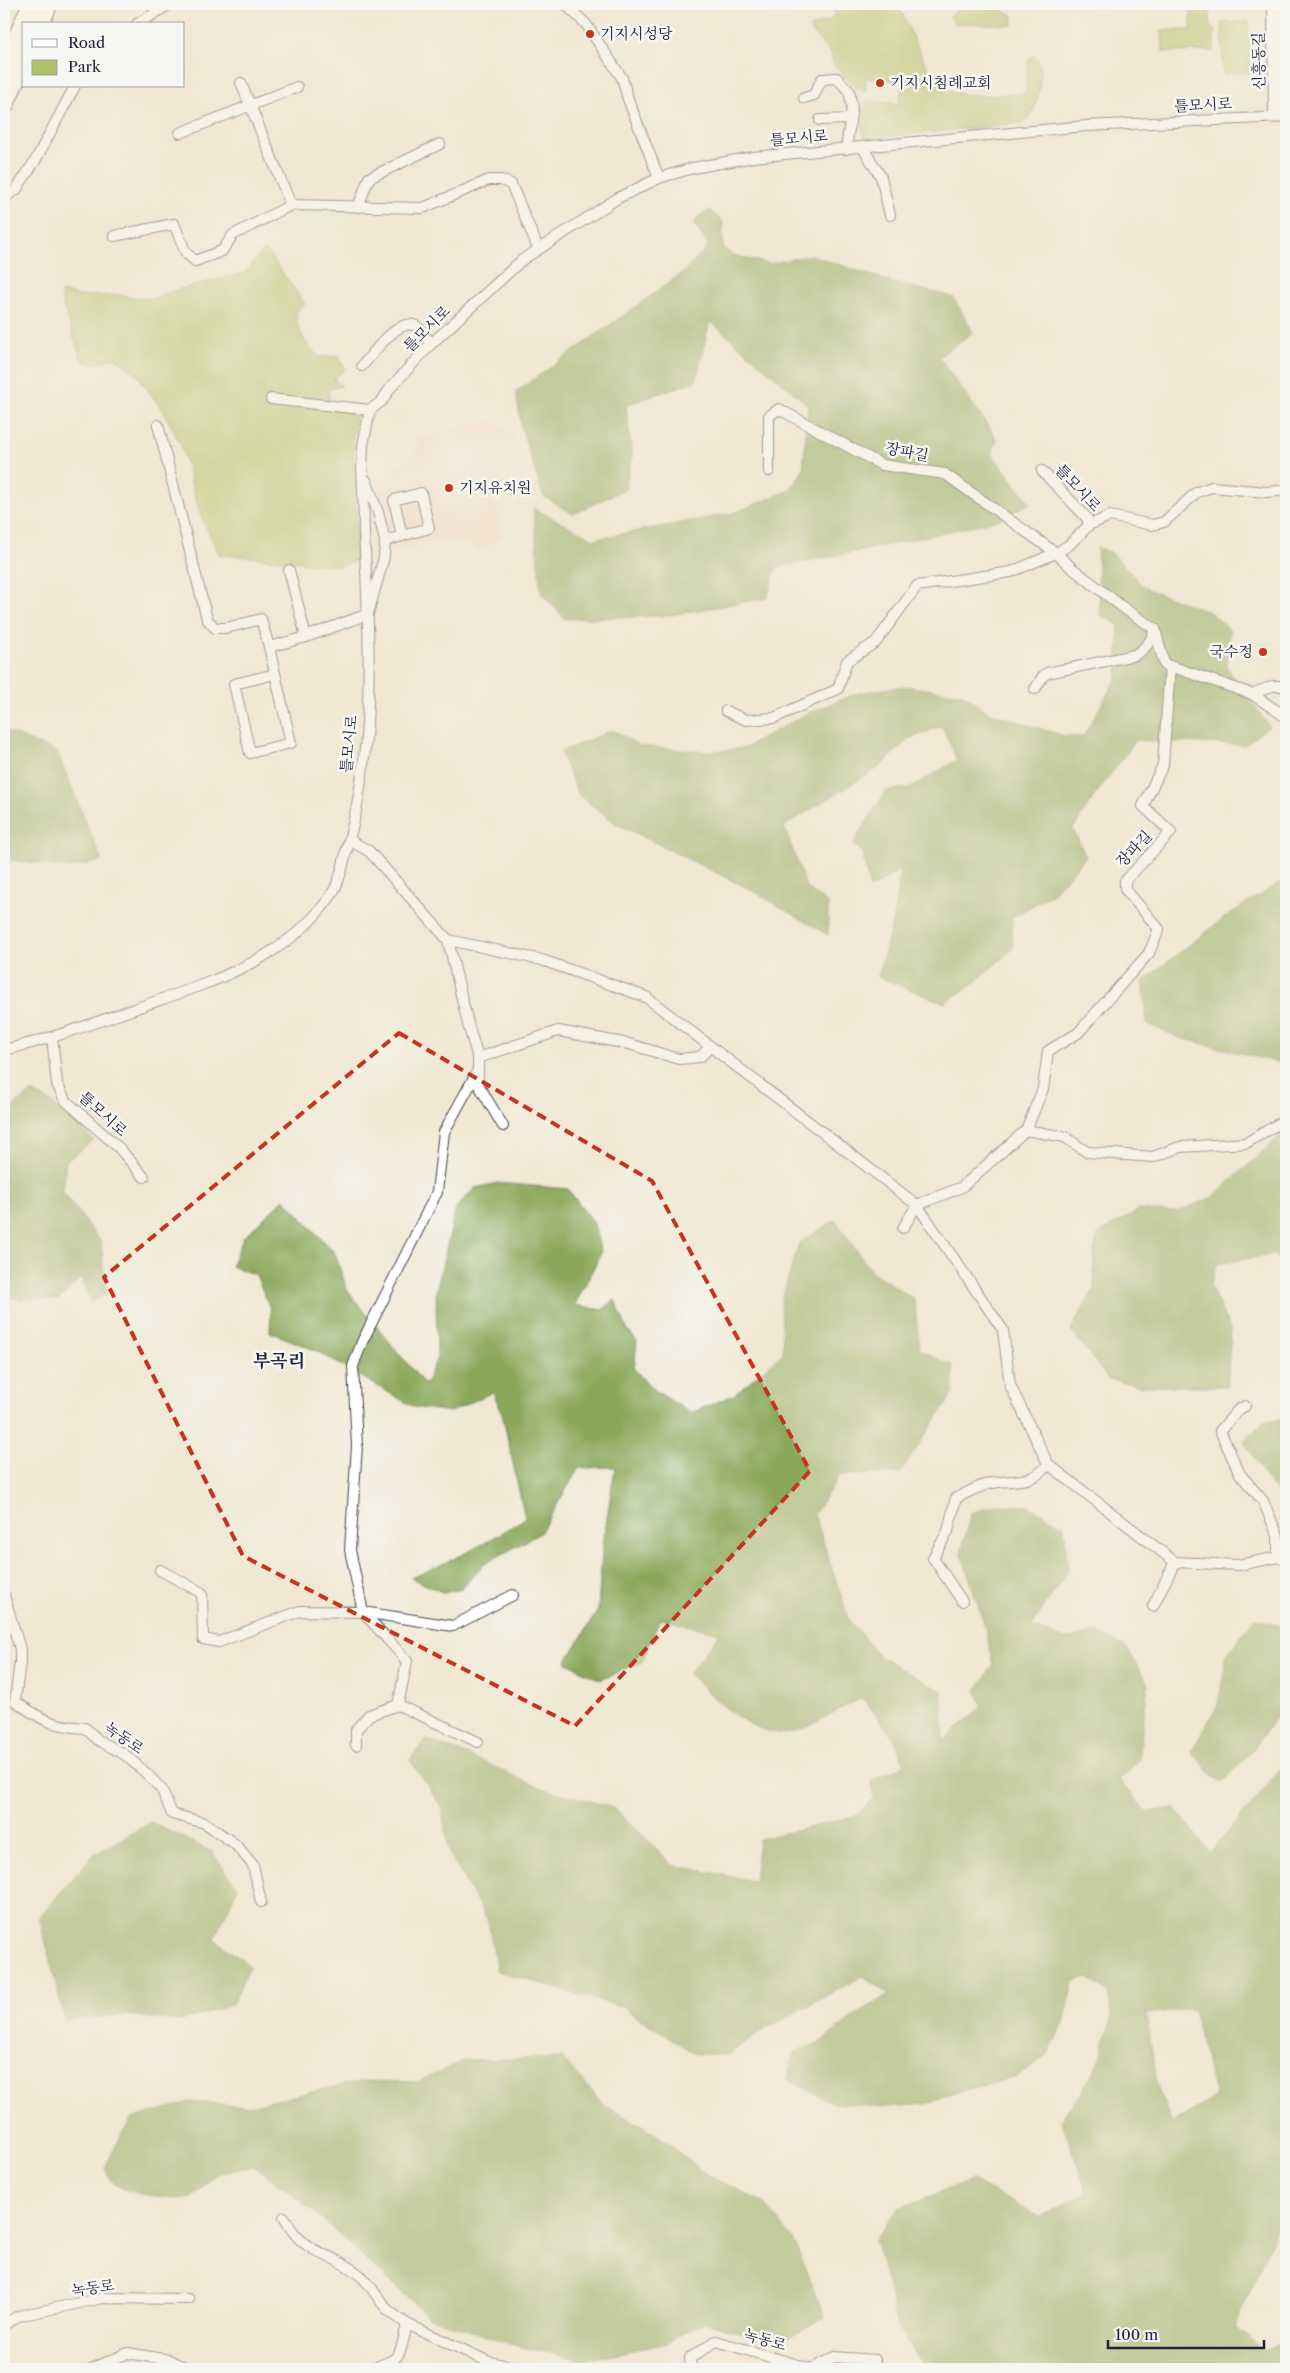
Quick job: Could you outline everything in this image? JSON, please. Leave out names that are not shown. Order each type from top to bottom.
[{"type":"highway","points":[[24,22],[32,4]]},
{"type":"highway","points":[[41,22],[48,4]]},
{"type":"highway","points":[[4,70],[22,28]]},
{"type":"highway","points":[[4,105],[22,64]]},
{"type":"street","points":[[140,22],[170,4]]},
{"type":"street","points":[[565,4],[586,24],[622,78],[659,178]]},
{"type":"street","name":"신흥동길","points":[[1273,4],[1281,117]]},
{"type":"street","points":[[1281,4],[1281,117]]},
{"type":"street","points":[[804,98],[814,95],[822,79],[837,78],[850,91],[852,107],[846,149]]},
{"type":"street","points":[[241,83],[292,205]]},
{"type":"street","points":[[180,133],[297,87]]},
{"type":"street","points":[[4,198],[16,190],[35,161],[74,88]]},
{"type":"street","name":"틀모시로","points":[[4,1050],[52,1037],[232,974],[268,954],[308,924],[329,900],[338,883],[353,828],[370,696],[362,445],[370,410],[382,401],[391,387],[431,344],[484,294],[538,248],[618,198],[659,178],[693,168],[753,157],[1086,126],[1281,117]]},
{"type":"street","points":[[820,120],[850,119]]},
{"type":"street","points":[[358,207],[369,178],[440,144]]},
{"type":"street","points":[[864,148],[881,177],[890,215]]},
{"type":"street","points":[[114,236],[174,224],[186,253],[195,261],[222,251],[233,235],[292,205],[423,208],[436,205],[489,180],[501,180],[511,184],[538,248]]},
{"type":"street","points":[[362,366],[397,328],[407,324],[417,327],[431,344]]},
{"type":"street","points":[[271,399],[370,410]]},
{"type":"street","name":"장파길","points":[[769,472],[769,416],[779,408],[882,465],[945,474],[1056,553],[1072,568],[1125,609],[1156,629]]},
{"type":"street","points":[[158,425],[207,619],[215,628],[226,628],[261,619],[269,647],[292,743],[250,752],[234,684],[275,674]]},
{"type":"street","points":[[269,647],[306,637],[368,614],[384,557],[385,541],[378,512],[362,469]]},
{"type":"street","name":"틀모시로","points":[[1042,471],[1087,518],[1089,525],[1110,516],[1152,525],[1164,522],[1197,492],[1212,487],[1266,492],[1286,490]]},
{"type":"street","points":[[385,541],[402,536],[429,528],[421,493],[394,500],[402,536]]},
{"type":"street","points":[[726,711],[746,720],[774,718],[838,689],[847,661],[876,642],[917,586],[1011,572],[1056,553],[1069,545],[1089,525]]},
{"type":"street","points":[[289,570],[306,637]]},
{"type":"street","points":[[1156,629],[1164,664],[1252,694],[1286,717]]},
{"type":"street","points":[[1035,689],[1042,676],[1047,673],[1135,656],[1153,638],[1156,629]]},
{"type":"street","name":"장파길","points":[[1026,1130],[1043,1089],[1048,1050],[1078,1033],[1149,953],[1159,929],[1125,889],[1125,881],[1171,832],[1143,806],[1163,765],[1170,666]]},
{"type":"street","points":[[1252,694],[1272,686],[1286,686]]},
{"type":"street","points":[[349,840],[370,851],[448,940],[478,1058],[478,1084],[502,1126]]},
{"type":"street","points":[[448,940],[542,960],[646,997],[917,1205],[1003,1330],[1010,1385],[1048,1464],[1175,1562],[1239,1565],[1282,1559],[1278,1536],[1263,1501],[1240,1474],[1220,1431],[1238,1410],[1245,1406]]},
{"type":"street","points":[[478,1058],[558,1031],[629,1044],[679,1059],[700,1057],[710,1047]]},
{"type":"street","name":"틀모시로","points":[[52,1037],[57,1084],[65,1100],[119,1148],[144,1177]]},
{"type":"street","points":[[398,1705],[407,1661],[363,1612],[350,1550],[356,1446],[353,1366],[362,1342],[437,1192],[444,1132],[477,1072]]},
{"type":"street","points":[[903,1228],[917,1205],[962,1187],[1026,1130],[1064,1137],[1087,1152],[1153,1157],[1180,1148],[1246,1144],[1278,1124],[1286,1122]]},
{"type":"street","points":[[962,1600],[932,1558],[948,1531],[956,1498],[990,1483],[1027,1480],[1044,1471],[1048,1464]]},
{"type":"street","points":[[1153,1606],[1175,1562]]},
{"type":"street","points":[[160,1570],[202,1593],[202,1639],[220,1642],[300,1611],[363,1612],[453,1626],[513,1595]]},
{"type":"street","name":"녹동로","points":[[4,1595],[20,1648],[15,1702],[34,1715],[56,1726],[85,1728],[98,1740],[124,1754],[147,1774],[162,1790],[172,1814],[206,1823],[235,1844],[253,1865],[261,1902]]},
{"type":"street","points":[[356,1745],[356,1730],[369,1715],[398,1705],[478,1742]]},
{"type":"street","points":[[284,2217],[291,2231],[311,2250],[343,2262],[362,2277],[388,2310],[407,2324],[489,2362],[523,2369]]},
{"type":"street","name":"녹동로","points":[[4,2325],[18,2316],[103,2298],[189,2299]]},
{"type":"street","points":[[368,2369],[392,2362],[400,2352],[407,2324]]},
{"type":"street","name":"녹동로","points":[[691,2369],[690,2358],[716,2341],[812,2369],[834,2357],[875,2360]]},
{"type":"street","points":[[91,2369],[128,2353],[169,2360],[188,2369]]},
{"type":"highlighted area","points":[[399,1033],[652,1181],[810,1471],[575,1726],[243,1556],[104,1277]]},
{"type":"shaded area","name":"기지유치원","points":[[490,420],[513,433],[525,487],[495,496],[502,538],[482,549],[438,538],[393,553],[377,489],[380,484],[395,465],[416,454],[420,437]]},
{"type":"green space","points":[[835,4],[894,4],[901,11],[934,79],[938,84],[957,93],[969,95],[1025,94],[1029,58],[1035,55],[1039,60],[1040,78],[1037,100],[1033,110],[1029,117],[1021,123],[866,139],[862,131],[867,101],[899,104],[903,81],[866,78],[865,91],[856,88],[837,68],[832,62],[832,55],[809,28],[834,18]]},
{"type":"green space","points":[[960,4],[1004,4],[1004,13],[1012,14],[1013,25],[954,23],[950,16],[957,11]]},
{"type":"green space","points":[[1191,4],[1210,4],[1210,29],[1214,29],[1214,51],[1163,52],[1162,30],[1191,30]]},
{"type":"green space","points":[[1249,22],[1250,72],[1223,74],[1222,23]]},
{"type":"green space","points":[[710,210],[723,222],[723,247],[733,255],[769,264],[811,255],[891,282],[953,297],[973,332],[939,357],[997,439],[992,454],[1030,503],[998,520],[870,549],[776,567],[767,598],[664,616],[565,619],[541,593],[533,508],[594,539],[734,513],[790,490],[803,470],[808,405],[710,321],[696,381],[626,405],[632,456],[625,489],[573,514],[543,496],[522,430],[516,392],[680,275],[709,246],[694,224],[698,217]]},
{"type":"green space","points":[[263,251],[267,251],[305,304],[296,313],[300,332],[306,342],[319,357],[339,356],[345,370],[333,379],[342,386],[328,389],[331,406],[359,410],[353,436],[358,560],[339,566],[219,554],[201,517],[181,445],[163,411],[135,372],[114,357],[95,364],[82,361],[62,302],[61,292],[79,296],[119,295],[141,299],[158,298],[168,292],[245,273]]},
{"type":"green space","points":[[1097,548],[1111,552],[1145,588],[1211,613],[1230,630],[1227,668],[1269,726],[1245,745],[1136,740],[1093,798],[1073,829],[1086,857],[1053,893],[1012,918],[1013,949],[969,987],[944,1003],[878,977],[892,924],[901,869],[870,889],[862,853],[853,844],[886,791],[912,787],[957,760],[942,726],[909,739],[878,768],[784,826],[806,887],[828,904],[828,935],[755,892],[617,824],[579,796],[560,752],[613,730],[640,746],[709,752],[745,748],[808,713],[855,694],[902,686],[964,694],[988,712],[1064,736],[1083,737],[1117,677],[1119,625],[1100,615]]},
{"type":"green space","points":[[4,730],[57,752],[102,861],[70,868],[4,859]]},
{"type":"green space","points":[[1286,879],[1286,1059],[1276,1062],[1180,1038],[1147,1024],[1143,981],[1228,915]]},
{"type":"green space","points":[[32,1092],[48,1100],[94,1140],[66,1161],[63,1192],[101,1242],[106,1294],[90,1302],[81,1278],[58,1300],[4,1298],[4,1113]]},
{"type":"green space","points":[[1286,1134],[1286,1271],[1274,1254],[1217,1264],[1210,1285],[1231,1331],[1227,1386],[1140,1386],[1108,1379],[1071,1330],[1094,1289],[1094,1251],[1098,1234],[1139,1210],[1177,1212],[1213,1197],[1281,1135]]},
{"type":"green space","points":[[498,1183],[568,1189],[594,1224],[601,1253],[575,1305],[602,1310],[615,1300],[628,1331],[637,1341],[634,1369],[653,1389],[690,1413],[734,1395],[783,1353],[781,1301],[799,1243],[835,1220],[871,1271],[914,1299],[920,1350],[953,1366],[953,1394],[900,1473],[840,1475],[814,1514],[849,1620],[880,1657],[942,1691],[944,1741],[982,1706],[976,1690],[993,1666],[986,1630],[961,1552],[971,1513],[998,1505],[1029,1506],[1064,1526],[1068,1571],[1031,1627],[1066,1639],[1097,1632],[1127,1648],[1148,1684],[1139,1760],[1119,1781],[1147,1812],[1175,1808],[1210,1853],[1286,1763],[1286,2205],[1235,2328],[1266,2351],[1286,2340],[1286,2369],[1218,2369],[1212,2363],[1206,2369],[926,2369],[899,2330],[875,2239],[899,2208],[971,2180],[1040,2217],[1087,2193],[1061,2119],[1081,2093],[1101,2057],[1112,2017],[1108,1993],[1087,1977],[1073,1981],[1064,2023],[1048,2054],[1017,2077],[949,2094],[926,2104],[888,2107],[833,2103],[788,2079],[794,2052],[821,2042],[858,2013],[889,1995],[863,1976],[760,2032],[727,2055],[695,2054],[622,2007],[497,1971],[488,1921],[450,1855],[441,1806],[410,1760],[426,1739],[479,1760],[538,1787],[615,1808],[673,1865],[754,1881],[759,1839],[854,1817],[874,1799],[871,1781],[905,1765],[894,1738],[863,1698],[806,1727],[783,1733],[768,1731],[738,1717],[711,1695],[689,1673],[720,1633],[660,1619],[642,1662],[600,1680],[566,1662],[598,1610],[602,1550],[615,1467],[579,1468],[540,1533],[483,1565],[461,1589],[444,1593],[411,1578],[470,1551],[525,1518],[502,1413],[493,1392],[450,1412],[414,1407],[315,1350],[270,1332],[271,1311],[256,1275],[231,1266],[243,1238],[284,1199],[335,1253],[347,1290],[425,1385],[437,1358],[436,1291],[456,1208],[475,1188]],"holes":[[[1193,2009],[1216,2097],[1172,2123],[1158,2088],[1146,2014]]]},
{"type":"green space","points":[[1286,1418],[1286,1501],[1271,1486],[1244,1441],[1265,1421]]},
{"type":"green space","points":[[1255,1618],[1286,1629],[1286,1702],[1253,1750],[1221,1783],[1191,1752],[1218,1705],[1227,1654]]},
{"type":"green space","points":[[151,1822],[212,1852],[238,1888],[214,1939],[250,1966],[232,2005],[180,2021],[125,2015],[65,2020],[39,1917],[93,1855]]},
{"type":"green space","points":[[562,2058],[604,2105],[659,2136],[707,2175],[763,2202],[793,2239],[825,2317],[780,2343],[704,2322],[664,2344],[582,2360],[513,2345],[429,2317],[310,2208],[254,2166],[216,2174],[191,2199],[149,2195],[127,2190],[112,2181],[104,2167],[131,2119],[189,2102],[249,2106],[361,2081],[419,2082],[465,2060]]},
{"type":"place","name":"기지시성당","points":[[590,34]]},
{"type":"place","name":"기지시침례교회","points":[[880,83]]},
{"type":"place","name":"기지유치원","points":[[449,488]]},
{"type":"place","name":"국수정","points":[[1263,652]]},
{"type":"district","name":"부곡리","points":[[279,1361]]}]
